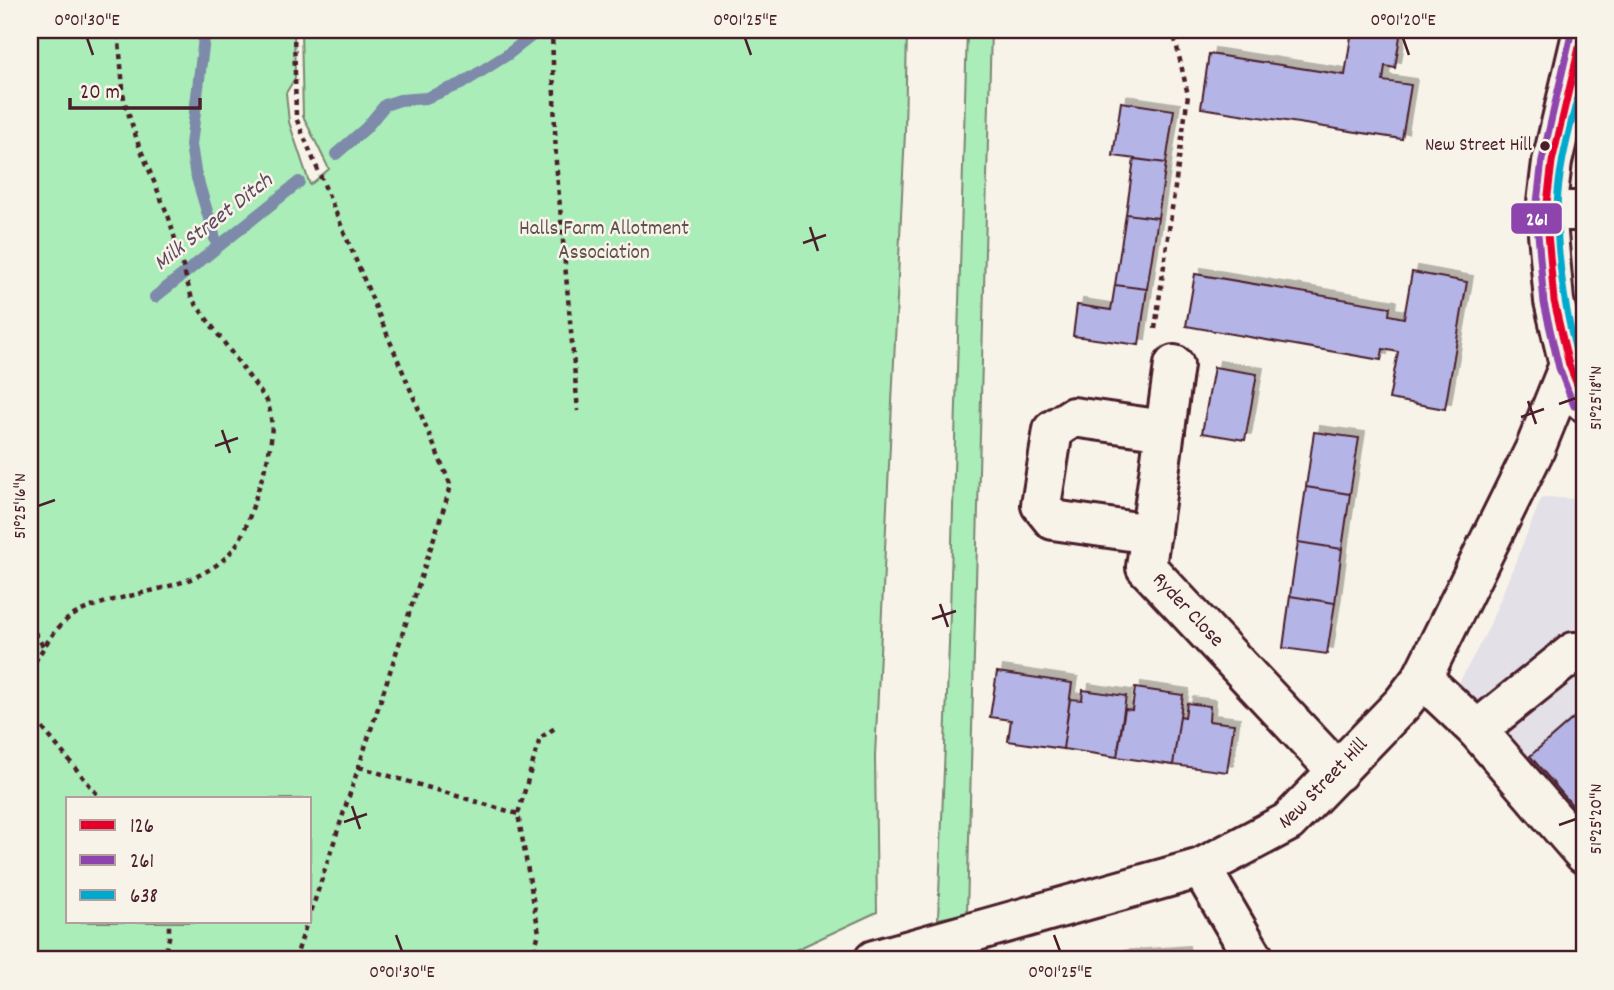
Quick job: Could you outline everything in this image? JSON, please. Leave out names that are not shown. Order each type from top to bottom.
[{"type":"street","points":[[1583,30],[1552,162],[1546,211],[1554,301],[1569,365],[1584,401]]},
{"type":"street","points":[[1546,211],[1584,211]]},
{"type":"street","name":"Ryder Close","points":[[1174,365],[1146,567],[1338,772]]},
{"type":"street","name":"New Street Hill","points":[[874,960],[1201,868],[1288,822],[1402,704],[1422,678],[1535,449],[1569,365]]},
{"type":"street","points":[[1150,534],[1053,520],[1041,505],[1053,430],[1057,426],[1073,417],[1165,430]]},
{"type":"street","points":[[1477,730],[1574,652],[1584,652]]},
{"type":"street","points":[[1422,678],[1477,730],[1584,854]]},
{"type":"street","points":[[1201,868],[1255,960]]},
{"type":"path","points":[[30,670],[63,622],[75,614],[109,601],[199,576],[219,564],[236,545],[244,529],[271,446],[271,414],[267,401],[192,299],[169,218],[138,143],[124,100],[118,30]]},
{"type":"path","points":[[294,30],[296,118],[451,486],[312,909]]},
{"type":"path","points":[[552,30],[556,162],[578,411]]},
{"type":"path","points":[[1173,30],[1188,95],[1153,337],[1174,365]]},
{"type":"path","points":[[30,624],[44,648]]},
{"type":"path","points":[[30,713],[99,797]]},
{"type":"path","points":[[531,960],[539,933],[518,814],[540,738],[555,728]]},
{"type":"path","points":[[359,767],[518,814]]},
{"type":"path","points":[[163,960],[169,938],[169,923]]},
{"type":"path","points":[[295,960],[307,923]]},
{"type":"shaded area","points":[[1542,497],[1577,499],[1584,508],[1584,872],[1444,711],[1488,629]]},
{"type":"green space","name":"Halls Farm Allotment Association","points":[[30,30],[294,30],[295,78],[286,93],[289,122],[310,185],[329,169],[303,116],[301,30],[907,30],[905,133],[875,756],[877,912],[774,960],[30,960]]},
{"type":"green space","points":[[967,30],[991,30],[967,913],[938,919],[949,644]]},
{"type":"building","points":[[1352,30],[1401,30],[1395,68],[1385,66],[1383,81],[1411,85],[1402,139],[1201,108],[1209,54],[1345,75]]},
{"type":"building","points":[[1121,102],[1174,110],[1166,163],[1113,156]]},
{"type":"building","points":[[1134,159],[1166,163],[1158,218],[1126,214]]},
{"type":"building","points":[[1126,214],[1158,218],[1147,289],[1115,285]]},
{"type":"building","points":[[1412,272],[1467,282],[1445,409],[1389,399],[1398,352],[1383,349],[1381,360],[1186,326],[1195,274],[1390,307],[1389,315],[1404,318]]},
{"type":"building","points":[[1115,285],[1147,289],[1139,345],[1073,336],[1077,305],[1111,310]]},
{"type":"building","points":[[1214,367],[1257,374],[1245,440],[1202,433]]},
{"type":"building","points":[[1314,432],[1359,438],[1350,494],[1306,487]]},
{"type":"building","points":[[1306,487],[1350,494],[1342,549],[1298,542]]},
{"type":"building","points":[[1298,542],[1342,549],[1335,603],[1290,596]]},
{"type":"building","points":[[1290,596],[1335,603],[1327,654],[1283,648]]},
{"type":"building","points":[[997,672],[1072,683],[1063,749],[1008,741],[1011,720],[990,717]]},
{"type":"building","points":[[1135,688],[1183,695],[1173,765],[1117,757],[1125,709],[1132,710]]},
{"type":"building","points":[[1083,690],[1126,696],[1117,757],[1063,749],[1070,699],[1082,700]]},
{"type":"building","points":[[1187,703],[1210,706],[1209,721],[1234,724],[1227,772],[1173,765],[1180,716],[1185,717]]},
{"type":"building","points":[[1584,709],[1584,819],[1530,756]]},
{"type":"building","points":[[1183,952],[1184,960],[1115,960],[1115,957]]},
{"type":"waterway","points":[[205,30],[191,145],[195,171],[217,245]]},
{"type":"waterway","name":"Milk Street Ditch","points":[[336,154],[366,128],[385,105],[400,100],[426,98],[461,84],[507,55],[539,30]]},
{"type":"waterway","name":"Milk Street Ditch","points":[[155,297],[299,182]]},
{"type":"transit line","name":"261","points":[[1572,30],[1542,160],[1536,211],[1544,303],[1559,368],[1574,406]]},
{"type":"transit line","name":"126","points":[[1583,30],[1552,162],[1546,211],[1554,301],[1569,365],[1584,402]]},
{"type":"transit line","name":"638","points":[[1584,71],[1563,159],[1557,212],[1564,295],[1584,375]]},
{"type":"place","name":"New Street Hill","points":[[1545,146]]}]
